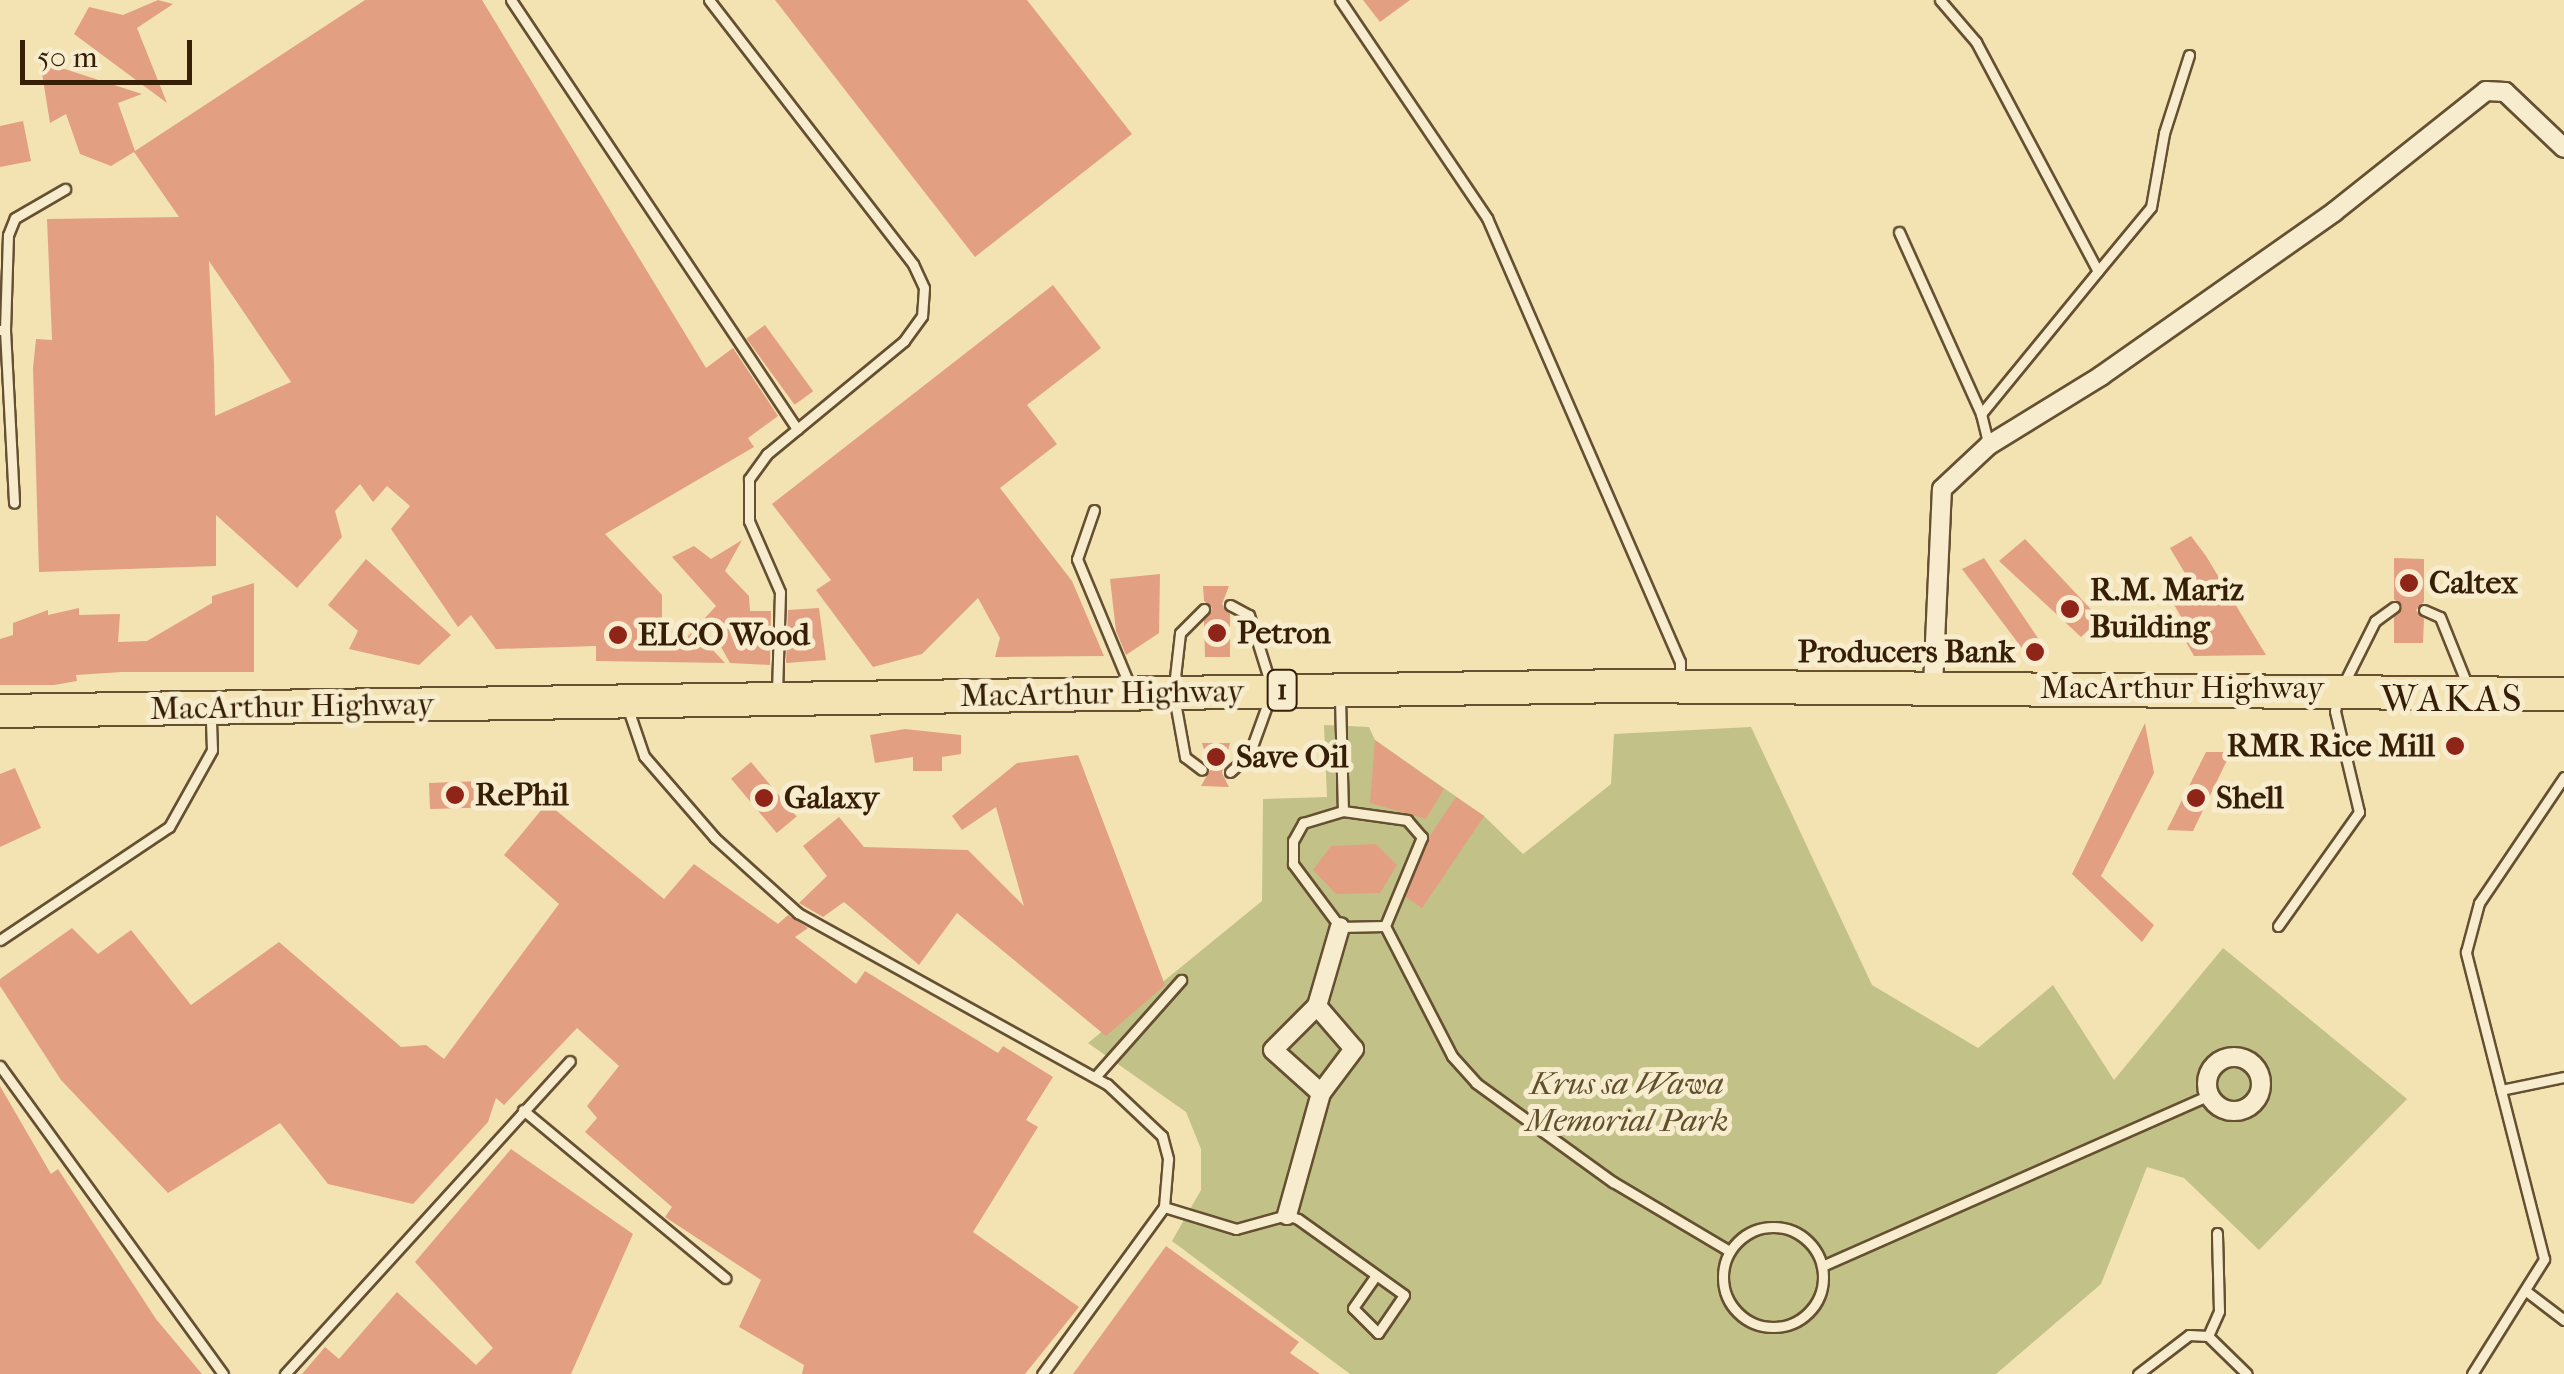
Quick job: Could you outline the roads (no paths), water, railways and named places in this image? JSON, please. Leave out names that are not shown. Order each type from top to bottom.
[{"type":"highway","name":"MacArthur Highway","points":[[0,711],[1680,686],[2564,694]]},
{"type":"street","points":[[1934,686],[1942,489],[1990,444],[2101,376],[2334,212],[2486,91],[2506,92],[2564,148]]},
{"type":"street","points":[[1321,1093],[1273,1050],[1317,1006],[1340,927]]},
{"type":"street","points":[[1287,1215],[1321,1093],[1354,1049],[1317,1006]]},
{"type":"lane","points":[[511,0],[797,429]]},
{"type":"lane","points":[[710,0],[913,264],[924,288],[922,316],[904,341],[797,429],[749,478],[744,503],[780,592],[776,702]]},
{"type":"lane","points":[[1340,0],[1487,218],[1680,662],[1680,686]]},
{"type":"lane","points":[[1940,0],[1976,42],[2098,271]]},
{"type":"lane","points":[[1981,414],[2151,208],[2164,133],[2189,55]]},
{"type":"lane","points":[[14,504],[3,330],[8,236],[15,218],[28,204],[65,189]]},
{"type":"lane","points":[[1898,232],[1981,414],[1990,444]]},
{"type":"lane","points":[[1094,510],[1077,559],[1132,693]]},
{"type":"lane","points":[[1230,604],[1249,615],[1272,690],[1250,755],[1230,772]]},
{"type":"lane","points":[[2278,926],[2359,812],[2335,711],[2340,689],[2375,622],[2394,607]]},
{"type":"lane","points":[[1202,770],[1186,757],[1173,692],[1180,632],[1204,609]]},
{"type":"lane","points":[[2424,610],[2440,618],[2469,691]]},
{"type":"lane","points":[[1340,690],[1343,810]]},
{"type":"lane","points":[[627,704],[629,726],[644,756],[716,838],[798,913],[1095,1077],[1145,1114],[1162,1136],[1168,1159],[1164,1207],[1042,1374]]},
{"type":"lane","points":[[0,940],[169,827],[212,750],[211,709]]},
{"type":"lane","points":[[2472,1374],[2544,1259],[2466,952],[2479,903],[2564,777]]},
{"type":"lane","points":[[1385,926],[1340,927],[1300,881],[1292,841],[1303,823],[1343,810],[1408,820],[1422,837],[1385,926],[1452,1056],[1476,1083],[1613,1182],[1729,1251]]},
{"type":"lane","points":[[1095,1077],[1181,980]]},
{"type":"lane","points":[[285,1374],[570,1060]]},
{"type":"lane","points":[[0,1066],[222,1374]]},
{"type":"lane","points":[[2501,1090],[2564,1077]]},
{"type":"lane","points":[[1822,1266],[2210,1095]]},
{"type":"lane","points":[[524,1110],[725,1278]]},
{"type":"lane","points":[[1164,1207],[1249,1230],[1287,1215],[1404,1296],[1378,1333],[1353,1308],[1375,1276]]},
{"type":"lane","points":[[1787,1228],[1817,1252],[1822,1266],[1816,1304],[1802,1319],[1770,1328],[1743,1319],[1730,1306],[1722,1274],[1729,1251],[1755,1230],[1787,1228]]},
{"type":"lane","points":[[2208,1336],[2218,1310],[2217,1233]]},
{"type":"lane","points":[[2526,1291],[2564,1320]]},
{"type":"lane","points":[[2138,1374],[2189,1335],[2208,1336],[2247,1374]]},
{"type":"place","name":"Caltex","points":[[2409,583]]},
{"type":"place","name":"R.M. Mariz Building","points":[[2070,609]]},
{"type":"place","name":"Petron","points":[[1217,633]]},
{"type":"place","name":"ELCO Wood","points":[[618,635]]},
{"type":"place","name":"Producers Bank","points":[[2035,652]]},
{"type":"place","name":"RMR Rice Mill","points":[[2455,746]]},
{"type":"place","name":"Save Oil","points":[[1216,757]]},
{"type":"place","name":"RePhil","points":[[455,795]]},
{"type":"place","name":"Galaxy","points":[[764,798]]},
{"type":"place","name":"Shell","points":[[2196,798]]},
{"type":"district","name":"WAKAS","points":[[2452,699]]},
{"type":"park label","name":"Krus sa Wawa Memorial Park","points":[[1627,1104]]}]
